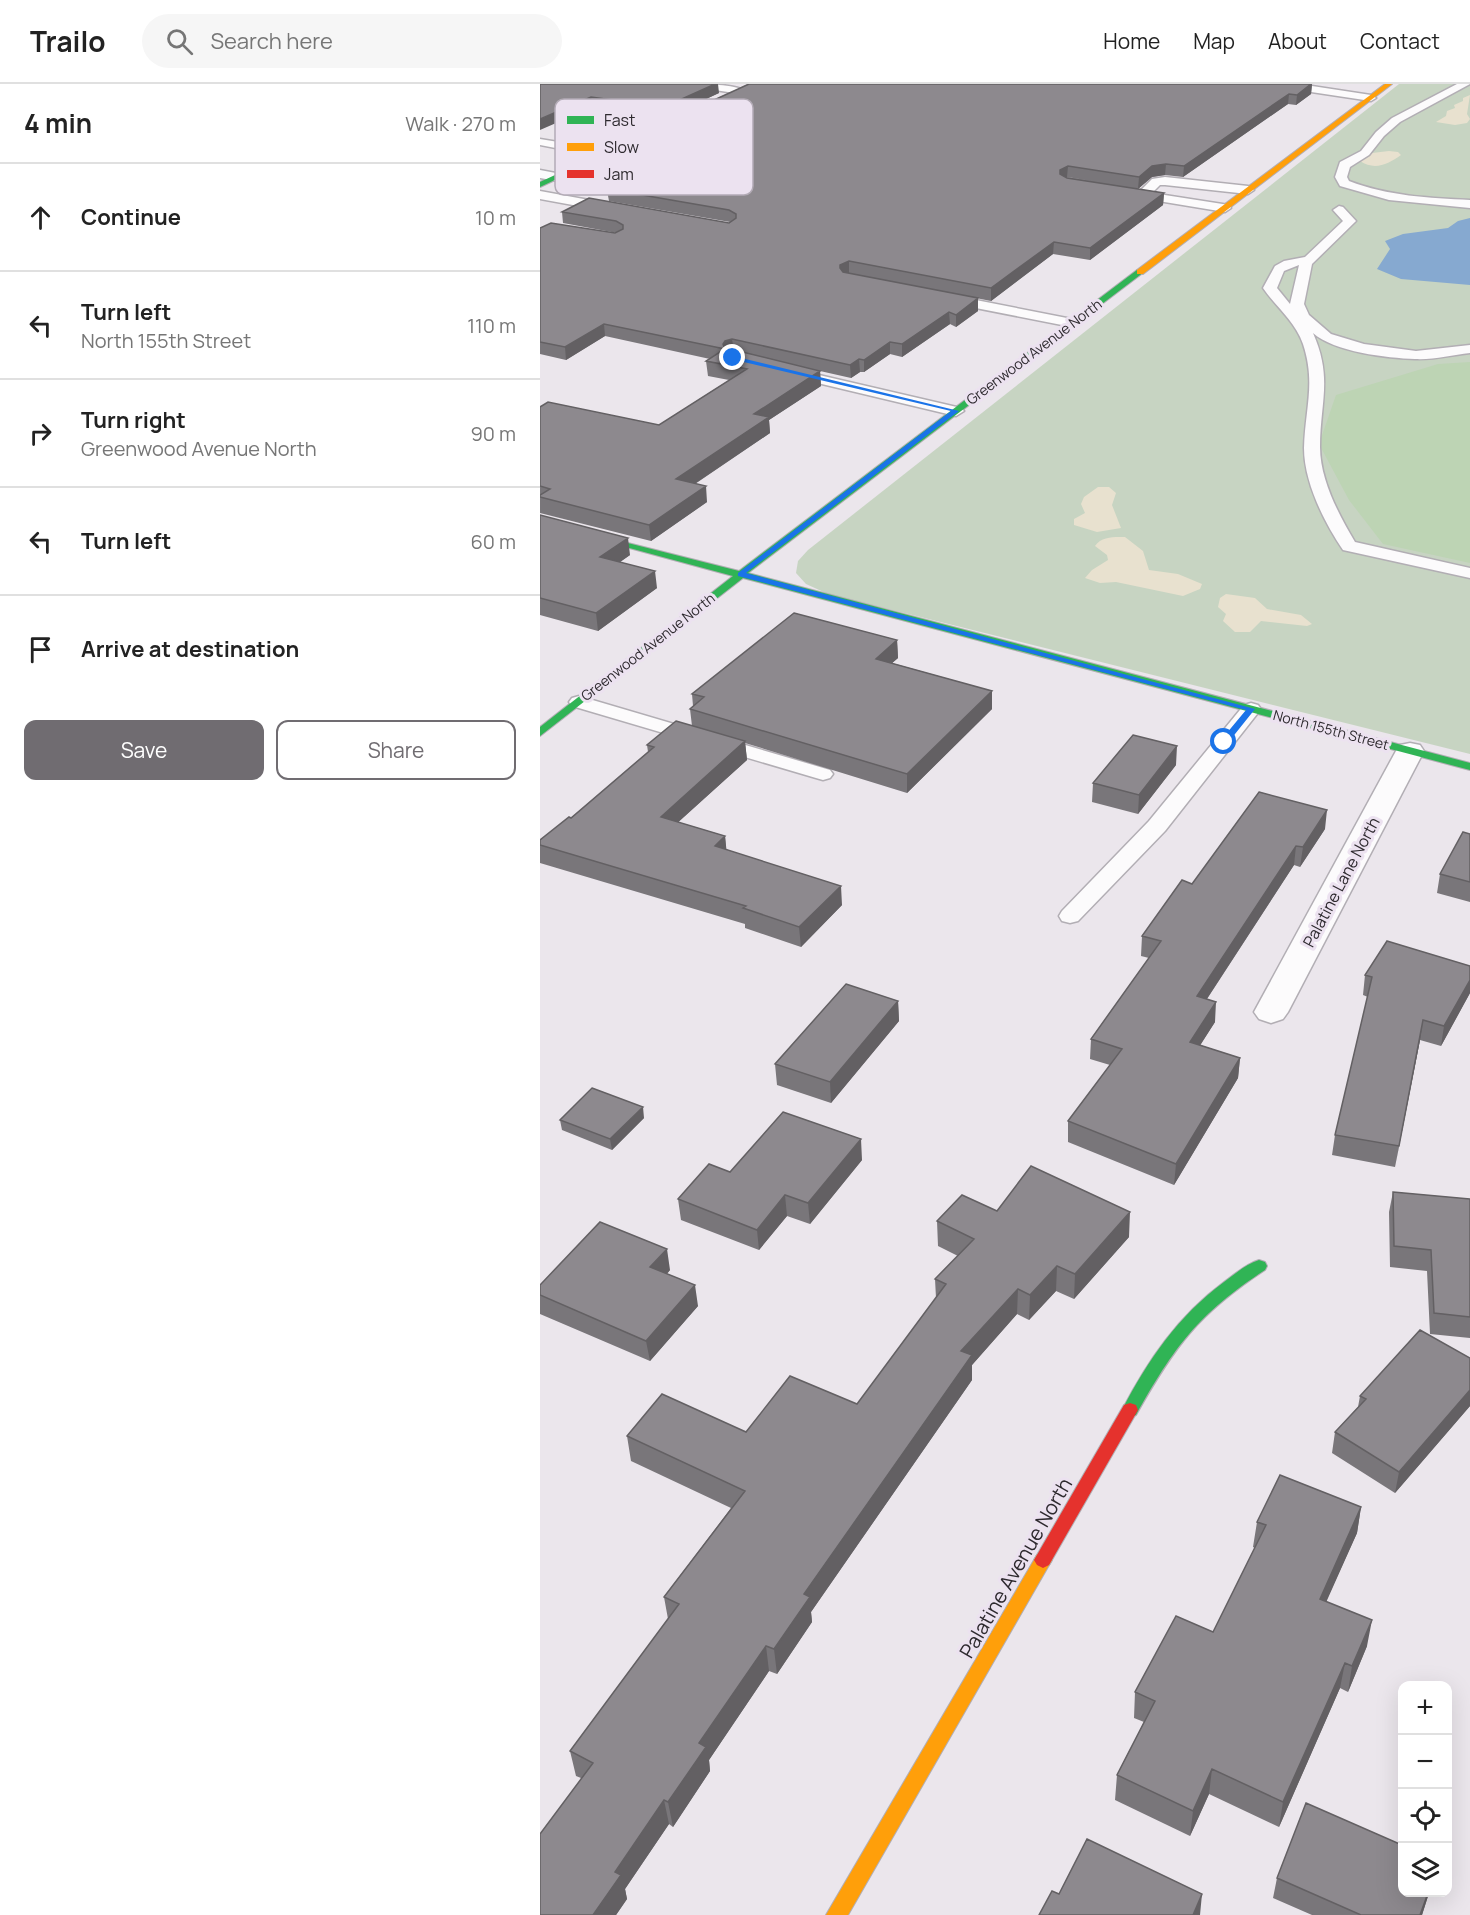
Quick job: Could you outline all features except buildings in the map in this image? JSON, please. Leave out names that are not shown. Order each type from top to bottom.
[{"type":"street","points":[[724,99],[755,84]]},
{"type":"street","name":"Greenwood Avenue North","points":[[540,733],[741,574],[1389,84]]},
{"type":"street","points":[[540,185],[555,178]]},
{"type":"street","name":"North 155th Street","points":[[590,535],[1470,767]]},
{"type":"street","name":"Palatine Lane North","points":[[1271,1012],[1410,751]]},
{"type":"street","name":"Palatine Avenue North","points":[[836,1915],[1164,1352],[1195,1313],[1227,1285],[1259,1266]]},
{"type":"lane","points":[[695,84],[741,91]]},
{"type":"lane","points":[[1278,84],[1371,98]]},
{"type":"lane","points":[[1465,84],[1396,120],[1380,134],[1365,153],[1344,165],[1341,177],[1344,183],[1355,189],[1383,195],[1470,204]]},
{"type":"lane","points":[[540,142],[555,145]]},
{"type":"lane","points":[[540,174],[555,177]]},
{"type":"lane","points":[[1142,195],[1156,182],[1165,181],[1248,190]]},
{"type":"lane","points":[[1121,191],[1225,207]]},
{"type":"lane","points":[[540,195],[623,210]]},
{"type":"lane","points":[[1339,210],[1350,221],[1306,263],[1297,304],[1303,317],[1326,337],[1362,348],[1416,355],[1470,350]]},
{"type":"lane","points":[[1310,260],[1285,263],[1274,274],[1270,288],[1281,305],[1298,320],[1310,343],[1318,373],[1312,451],[1321,486],[1337,527],[1349,546],[1470,573]]},
{"type":"lane","points":[[926,295],[1072,324]]},
{"type":"lane","points":[[775,369],[956,411]]},
{"type":"lane","points":[[579,702],[823,774]]},
{"type":"lane","points":[[1070,916],[1157,826],[1251,709]]},
{"type":"green space","points":[[1399,84],[1470,84],[1470,754],[828,594],[806,584],[796,573],[798,561],[808,550]]},
{"type":"green space","points":[[1470,362],[1470,563],[1383,544],[1349,500],[1319,444],[1336,395],[1438,364]]},
{"type":"sand","points":[[1470,95],[1467,114],[1470,119],[1467,123],[1455,125],[1436,122],[1446,116],[1447,111],[1455,108],[1454,105]]},
{"type":"sand","points":[[1398,152],[1401,155],[1376,166],[1360,161],[1372,153]]},
{"type":"sand","points":[[1098,487],[1109,487],[1116,493],[1112,505],[1121,528],[1097,532],[1074,525],[1074,519],[1085,513],[1081,504],[1084,497]]},
{"type":"sand","points":[[1125,537],[1143,551],[1149,570],[1178,574],[1202,584],[1200,589],[1183,596],[1116,582],[1100,583],[1085,578],[1092,570],[1108,560],[1107,555],[1095,546],[1101,540]]},
{"type":"sand","points":[[1226,594],[1255,598],[1267,609],[1301,615],[1312,624],[1307,626],[1261,621],[1250,632],[1235,632],[1223,621],[1226,614],[1218,607],[1220,598]]},
{"type":"water","points":[[1470,218],[1470,285],[1401,279],[1377,269],[1390,249],[1385,241],[1403,234],[1448,228],[1458,221]]},
{"type":"traffic: fast","points":[[723,99],[755,84]]},
{"type":"traffic: fast","points":[[540,185],[555,178]]},
{"type":"traffic: fast","points":[[540,733],[763,557],[1140,272]]},
{"type":"traffic: fast","points":[[599,537],[1470,767]]},
{"type":"traffic: fast","points":[[1130,1410],[1159,1361],[1183,1328],[1219,1294],[1259,1266]]},
{"type":"traffic: slow","points":[[1140,272],[1389,84]]},
{"type":"traffic: slow","points":[[836,1915],[1043,1560]]},
{"type":"traffic: jam","points":[[1043,1560],[1130,1410]]},
{"type":"route","points":[[733,358],[956,411],[741,574],[1251,709],[1224,742]]}]
